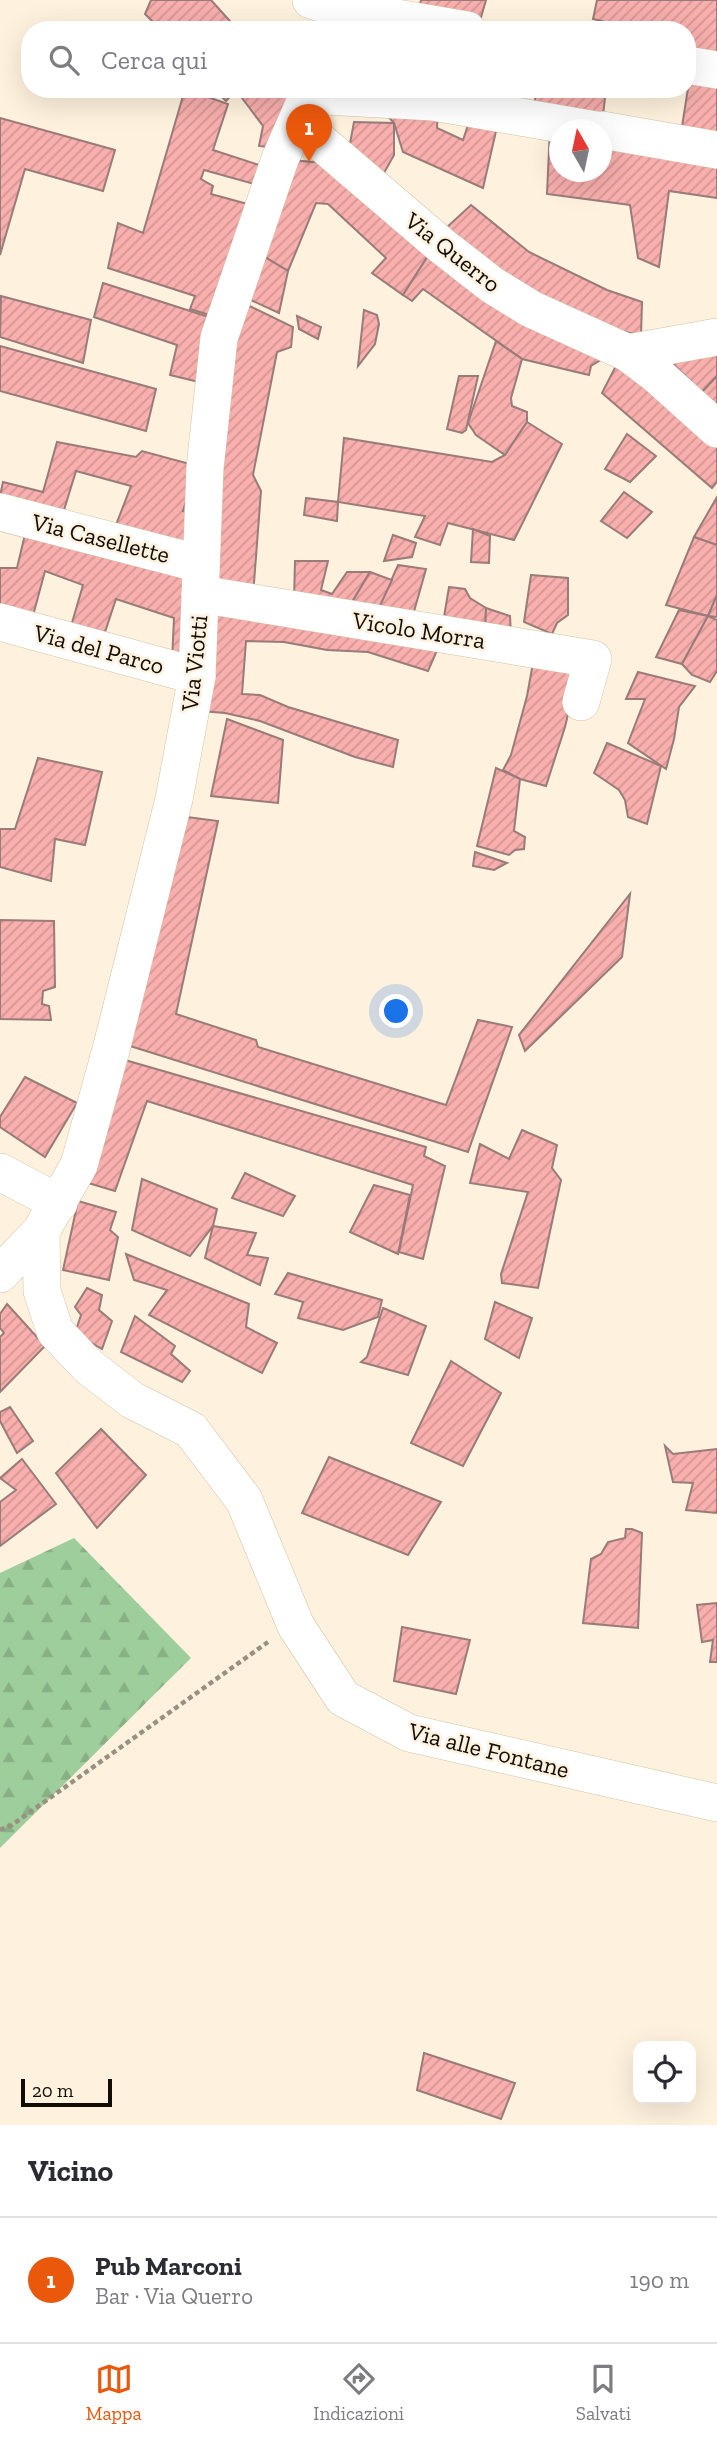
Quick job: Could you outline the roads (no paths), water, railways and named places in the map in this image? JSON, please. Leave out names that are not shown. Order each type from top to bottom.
[{"type":"street","points":[[309,21],[311,0],[338,8],[414,21]]},
{"type":"street","points":[[696,66],[717,70]]},
{"type":"street","points":[[304,102],[433,102],[549,122]]},
{"type":"street","name":"Via Querro","points":[[304,102],[442,246],[492,285],[531,309],[628,353],[657,375],[717,429]]},
{"type":"street","name":"Via Viotti","points":[[50,1217],[79,1165],[109,1058],[174,799],[197,677],[205,468],[219,338],[280,159],[304,102]]},
{"type":"street","points":[[612,132],[717,150]]},
{"type":"street","points":[[628,353],[717,337]]},
{"type":"street","name":"Via Casellette","points":[[0,512],[201,579]]},
{"type":"street","name":"Vicolo Morra","points":[[201,579],[593,659],[581,702]]},
{"type":"street","name":"Via del Parco","points":[[0,622],[197,677]]},
{"type":"street","points":[[0,1172],[50,1217],[0,1274]]},
{"type":"street","name":"Via alle Fontane","points":[[50,1217],[42,1291],[55,1331],[88,1366],[132,1400],[191,1430],[244,1500],[296,1626],[343,1698],[409,1733],[717,1803]]},
{"type":"place","name":"Pub Marconi","points":[[309,162]]}]
